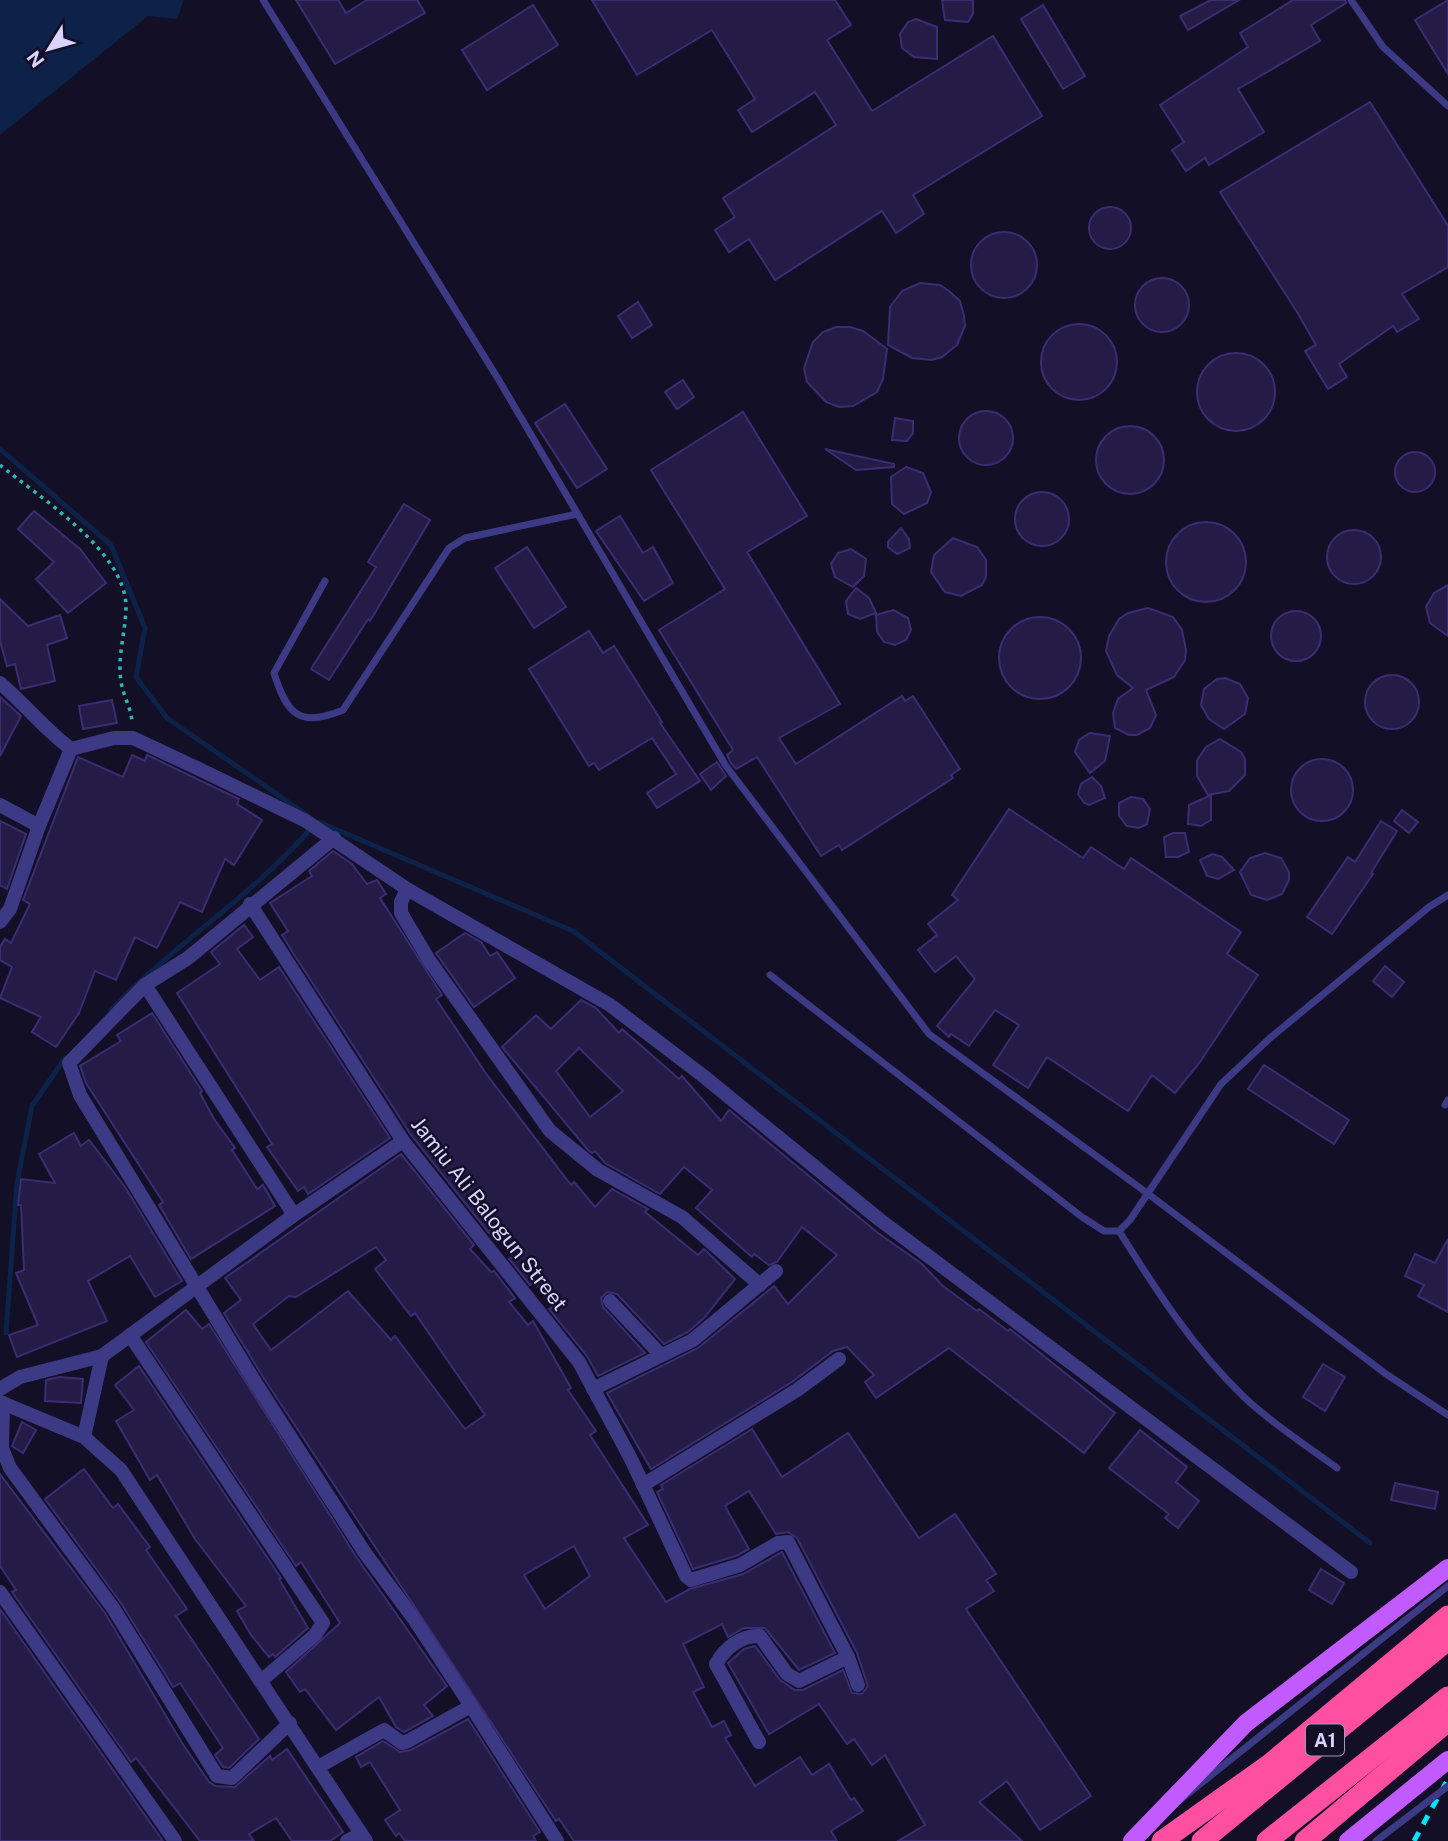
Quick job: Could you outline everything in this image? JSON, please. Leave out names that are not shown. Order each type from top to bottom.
[{"type":"highway","points":[[1162,1841],[1270,1763],[1448,1616]]},
{"type":"highway","name":"A1","points":[[1202,1841],[1448,1640]]},
{"type":"highway","name":"A1","points":[[1267,1841],[1448,1697]]},
{"type":"highway","points":[[1305,1841],[1448,1721]]},
{"type":"main road","points":[[1132,1841],[1246,1723],[1448,1568]]},
{"type":"main road","points":[[1348,1841],[1448,1760]]},
{"type":"street","points":[[0,683],[19,699],[43,726],[71,749]]},
{"type":"street","points":[[71,749],[114,738],[133,738],[312,825],[407,889],[610,1005],[702,1075],[880,1220],[1351,1572]]},
{"type":"street","points":[[0,922],[10,909],[39,826],[71,749]]},
{"type":"street","points":[[0,805],[39,826]]},
{"type":"street","points":[[334,838],[250,904],[188,958],[145,985],[69,1063],[80,1095],[198,1287],[365,1553],[414,1619],[557,1841]]},
{"type":"street","points":[[407,889],[401,902],[401,913],[450,991],[550,1131],[598,1170],[682,1217],[760,1285]]},
{"type":"street","name":"Jamiu Ali Balogun Street","points":[[250,904],[403,1141],[579,1362],[643,1485],[686,1576],[697,1579],[740,1565],[778,1543],[788,1542],[848,1657]]},
{"type":"street","points":[[145,985],[294,1215]]},
{"type":"street","points":[[290,1723],[232,1778],[217,1776],[113,1608],[10,1468],[2,1448],[1,1398],[20,1377],[102,1356],[294,1215],[403,1141]]},
{"type":"street","points":[[593,1389],[693,1340],[776,1271]]},
{"type":"street","points":[[610,1301],[661,1355]]},
{"type":"street","points":[[131,1335],[323,1623],[315,1635],[262,1680]]},
{"type":"street","points":[[84,1437],[102,1356]]},
{"type":"street","points":[[643,1485],[797,1390],[839,1359]]},
{"type":"street","points":[[1,1398],[84,1437],[121,1470],[364,1837],[347,1841]]},
{"type":"street","points":[[0,1592],[175,1841]]},
{"type":"street","points":[[759,1742],[716,1664],[722,1652],[742,1640],[760,1636],[787,1674],[799,1681],[848,1657],[858,1685]]},
{"type":"street","points":[[318,1767],[373,1734],[384,1730],[402,1743],[471,1706]]},
{"type":"lane","points":[[263,0],[498,377],[726,766],[929,1034],[1147,1193],[1386,1374],[1448,1415]]},
{"type":"lane","points":[[1352,0],[1383,47],[1448,106]]},
{"type":"lane","points":[[325,581],[274,673],[288,708],[303,718],[320,720],[344,710],[449,548],[466,538],[578,514]]},
{"type":"lane","points":[[770,975],[1082,1217],[1104,1231],[1119,1231],[1130,1220],[1221,1084],[1270,1038],[1448,895]]},
{"type":"lane","points":[[1119,1231],[1170,1311],[1207,1357],[1245,1398],[1337,1468]]},
{"type":"lane","points":[[1162,1811],[1185,1800],[1448,1586]]},
{"type":"lane","points":[[1376,1841],[1448,1786]]},
{"type":"path","points":[[0,465],[99,548],[113,566],[126,605],[121,645],[121,682],[131,707],[133,738]]},
{"type":"water","points":[[0,0],[184,0],[177,19],[148,16],[0,135]]},
{"type":"building","points":[[296,0],[338,0],[346,13],[367,0],[417,0],[425,13],[335,64]]},
{"type":"building","points":[[592,0],[835,0],[851,25],[827,40],[872,111],[993,36],[1042,116],[913,195],[924,214],[896,233],[882,211],[775,280],[749,239],[729,252],[715,230],[735,217],[723,198],[836,125],[815,92],[752,132],[738,110],[755,99],[712,30],[637,75]]},
{"type":"building","points":[[942,0],[973,0],[973,14],[968,22],[945,20]]},
{"type":"building","points":[[1211,0],[1239,0],[1188,30],[1180,16]]},
{"type":"building","points":[[1293,0],[1345,0],[1346,3],[1311,25],[1320,41],[1238,89],[1264,132],[1209,165],[1205,158],[1186,171],[1172,150],[1184,142],[1160,105],[1248,47],[1240,33]]},
{"type":"building","points":[[1448,0],[1448,74],[1415,20]]},
{"type":"building","points":[[533,5],[558,45],[487,90],[462,50]]},
{"type":"building","points":[[1043,5],[1085,76],[1063,89],[1021,19]]},
{"type":"building","points":[[916,19],[937,27],[937,59],[914,57],[902,48],[900,34],[908,22]]},
{"type":"building","points":[[1370,102],[1448,226],[1448,267],[1402,294],[1419,319],[1397,332],[1393,326],[1339,364],[1347,377],[1328,389],[1305,351],[1316,345],[1220,192]]},
{"type":"building","points":[[1110,207],[1125,213],[1131,228],[1125,243],[1110,249],[1095,243],[1089,228],[1095,213]]},
{"type":"building","points":[[1010,232],[1028,241],[1035,252],[1035,278],[1028,289],[1017,296],[998,298],[980,289],[973,278],[971,259],[980,241],[991,234]]},
{"type":"building","points":[[1162,278],[1181,286],[1189,305],[1181,324],[1162,332],[1143,324],[1135,305],[1143,286]]},
{"type":"building","points":[[920,283],[940,285],[949,291],[960,301],[964,316],[965,326],[957,345],[942,357],[932,360],[912,358],[888,345],[890,307],[902,291]]},
{"type":"building","points":[[638,302],[652,325],[632,338],[618,316]]},
{"type":"building","points":[[1079,324],[1094,327],[1106,335],[1114,347],[1117,362],[1114,377],[1106,389],[1094,397],[1079,400],[1064,397],[1052,389],[1044,377],[1041,362],[1044,347],[1052,335],[1064,327]]},
{"type":"building","points":[[836,327],[863,331],[887,349],[883,379],[877,392],[853,406],[839,407],[826,402],[807,382],[804,368],[813,342],[823,332]]},
{"type":"building","points":[[1236,353],[1251,356],[1263,365],[1272,377],[1275,392],[1272,407],[1263,419],[1251,428],[1236,431],[1221,428],[1209,419],[1200,407],[1197,392],[1200,377],[1209,365],[1221,356]]},
{"type":"building","points":[[683,380],[694,397],[677,409],[665,392]]},
{"type":"building","points":[[565,404],[607,469],[577,488],[535,423]]},
{"type":"building","points":[[986,411],[1005,419],[1013,438],[1005,457],[986,465],[967,457],[959,438],[967,419]]},
{"type":"building","points":[[743,412],[807,516],[747,552],[840,704],[779,738],[796,764],[902,696],[905,701],[913,696],[960,769],[951,775],[953,778],[842,850],[839,845],[821,856],[757,757],[736,769],[731,763],[727,755],[733,750],[659,630],[725,589],[651,470]]},
{"type":"building","points":[[895,418],[913,421],[913,433],[907,441],[892,440]]},
{"type":"building","points":[[1130,426],[1143,429],[1154,436],[1161,447],[1164,460],[1161,473],[1154,484],[1143,491],[1130,494],[1117,491],[1106,484],[1099,473],[1096,460],[1099,447],[1106,436],[1117,429]]},
{"type":"building","points":[[825,449],[894,464],[894,467],[856,470]]},
{"type":"building","points":[[1415,452],[1423,453],[1429,458],[1434,464],[1434,480],[1429,486],[1423,491],[1415,492],[1407,491],[1401,486],[1396,480],[1395,472],[1396,464],[1401,458],[1407,453]]},
{"type":"building","points":[[906,467],[923,473],[931,492],[927,503],[904,514],[892,504],[891,477]]},
{"type":"building","points":[[1042,492],[1061,500],[1069,519],[1061,538],[1042,546],[1023,538],[1015,519],[1023,500]]},
{"type":"building","points":[[404,504],[430,520],[370,621],[368,619],[329,680],[311,669],[376,567],[368,562]]},
{"type":"building","points":[[34,511],[80,549],[106,583],[68,613],[36,579],[54,562],[18,529]]},
{"type":"building","points":[[620,516],[643,553],[653,547],[673,583],[644,601],[596,531]]},
{"type":"building","points":[[1198,522],[1214,522],[1235,533],[1246,554],[1246,570],[1235,591],[1214,602],[1198,602],[1184,596],[1172,584],[1166,570],[1166,554],[1172,540],[1184,528]]},
{"type":"building","points":[[901,528],[909,539],[910,548],[897,554],[888,547],[888,542]]},
{"type":"building","points":[[1354,530],[1373,538],[1381,557],[1373,576],[1354,584],[1335,576],[1327,557],[1335,538]]},
{"type":"building","points":[[953,538],[977,547],[986,560],[986,577],[982,585],[961,596],[945,592],[931,572],[934,555]]},
{"type":"building","points":[[527,547],[566,607],[534,628],[495,568]]},
{"type":"building","points":[[851,549],[866,559],[864,576],[853,587],[835,577],[831,564],[838,553]]},
{"type":"building","points":[[1448,585],[1448,636],[1430,623],[1426,607],[1434,593]]},
{"type":"building","points":[[856,588],[869,598],[876,613],[860,619],[848,614],[846,601]]},
{"type":"building","points":[[0,599],[28,626],[60,615],[67,638],[47,645],[55,681],[21,689],[15,664],[7,666],[0,641]]},
{"type":"building","points":[[1148,608],[1173,617],[1182,630],[1185,660],[1174,677],[1146,690],[1156,715],[1150,728],[1137,735],[1129,735],[1115,728],[1113,713],[1118,699],[1133,688],[1117,675],[1106,651],[1109,636],[1119,619],[1128,613]]},
{"type":"building","points":[[893,610],[908,618],[911,630],[906,640],[895,645],[884,642],[877,632],[876,615]]},
{"type":"building","points":[[1296,611],[1314,618],[1321,636],[1314,654],[1296,661],[1278,654],[1271,636],[1278,618]]},
{"type":"building","points":[[1040,617],[1056,620],[1069,629],[1078,642],[1081,658],[1078,674],[1069,687],[1056,696],[1040,699],[1024,696],[1011,687],[1002,674],[999,658],[1002,642],[1011,629],[1024,620]]},
{"type":"building","points":[[589,631],[603,653],[614,646],[662,722],[660,723],[700,781],[657,808],[647,793],[676,774],[652,738],[599,770],[594,763],[589,766],[529,669]]},
{"type":"building","points":[[1397,675],[1407,679],[1415,687],[1419,702],[1415,717],[1407,725],[1387,729],[1377,725],[1369,717],[1365,697],[1369,687],[1377,679]]},
{"type":"building","points":[[1225,678],[1240,684],[1248,698],[1245,714],[1224,729],[1209,719],[1201,705],[1204,689],[1217,679]]},
{"type":"building","points":[[0,697],[21,716],[0,756]]},
{"type":"building","points":[[112,700],[117,723],[83,729],[79,706]]},
{"type":"building","points":[[1090,733],[1110,736],[1105,761],[1090,773],[1075,752],[1079,740]]},
{"type":"building","points":[[1220,739],[1241,752],[1245,759],[1245,775],[1229,791],[1208,795],[1197,776],[1197,760],[1206,747]]},
{"type":"building","points":[[132,755],[145,761],[147,755],[239,799],[237,804],[262,820],[234,865],[225,859],[202,912],[180,902],[157,948],[135,937],[116,980],[95,971],[79,1013],[56,1047],[32,1032],[41,1017],[0,998],[12,967],[0,960],[0,947],[5,939],[11,943],[30,904],[23,900],[78,757],[123,777]]},
{"type":"building","points":[[1322,759],[1334,761],[1344,768],[1351,778],[1351,802],[1344,812],[1334,819],[1322,821],[1310,819],[1300,812],[1293,802],[1291,790],[1293,778],[1300,768],[1310,761]]},
{"type":"building","points":[[717,762],[726,776],[711,790],[700,774]]},
{"type":"building","points":[[1092,777],[1101,786],[1105,798],[1089,805],[1084,803],[1078,794],[1081,784]]},
{"type":"building","points":[[1211,795],[1211,820],[1201,826],[1188,824],[1189,805]]},
{"type":"building","points":[[1131,797],[1143,799],[1150,809],[1147,824],[1139,828],[1127,826],[1119,816],[1119,803]]},
{"type":"building","points":[[1009,809],[1083,858],[1091,847],[1124,869],[1131,858],[1241,932],[1227,954],[1258,975],[1200,1062],[1175,1093],[1152,1075],[1128,1111],[1047,1057],[1028,1088],[993,1065],[1019,1025],[995,1010],[969,1046],[951,1034],[949,1037],[937,1026],[975,979],[956,956],[935,972],[918,950],[937,935],[928,924],[958,900],[952,895]]},
{"type":"building","points":[[1402,810],[1418,822],[1409,833],[1394,821]]},
{"type":"building","points":[[0,821],[26,834],[7,889],[0,885]]},
{"type":"building","points":[[1381,821],[1397,831],[1371,873],[1373,874],[1332,934],[1307,917],[1348,857],[1355,862]]},
{"type":"building","points":[[1173,833],[1185,833],[1189,852],[1178,857],[1166,857],[1164,837]]},
{"type":"building","points":[[333,851],[352,864],[367,884],[377,880],[386,894],[380,898],[442,995],[436,999],[487,1075],[571,1185],[574,1182],[595,1207],[612,1189],[648,1209],[645,1212],[698,1255],[704,1249],[735,1279],[704,1318],[688,1332],[664,1344],[617,1294],[607,1292],[601,1298],[603,1307],[645,1353],[598,1376],[587,1356],[549,1309],[553,1307],[535,1282],[530,1285],[509,1259],[513,1257],[493,1229],[489,1233],[411,1135],[282,935],[288,931],[270,903],[312,876],[309,871]]},
{"type":"building","points":[[1265,853],[1281,858],[1289,872],[1289,880],[1282,894],[1267,900],[1251,895],[1240,872],[1250,858]]},
{"type":"building","points":[[1212,854],[1222,857],[1234,870],[1218,879],[1207,876],[1200,860]]},
{"type":"building","points":[[244,925],[253,937],[237,949],[260,980],[279,967],[390,1138],[308,1194],[304,1187],[298,1191],[267,1147],[272,1144],[177,993],[220,964],[211,952]]},
{"type":"building","points":[[465,933],[481,942],[490,956],[497,952],[515,978],[474,1007],[436,953]]},
{"type":"building","points":[[1385,966],[1404,982],[1392,997],[1373,981]]},
{"type":"building","points":[[581,1000],[596,1008],[619,1033],[622,1029],[679,1079],[682,1076],[721,1121],[729,1110],[878,1233],[922,1264],[943,1286],[1008,1331],[1010,1329],[1115,1413],[1084,1453],[949,1348],[876,1398],[865,1382],[874,1375],[847,1347],[833,1351],[792,1382],[651,1469],[607,1393],[698,1348],[774,1286],[788,1304],[837,1255],[802,1227],[777,1262],[769,1265],[754,1254],[752,1257],[696,1208],[712,1190],[684,1167],[660,1194],[605,1163],[595,1151],[592,1153],[588,1150],[502,1047],[536,1015],[551,1029]],"holes":[[[579,1048],[623,1091],[590,1117],[556,1071]]]},
{"type":"building","points":[[152,1013],[202,1091],[200,1093],[214,1119],[235,1148],[232,1150],[257,1189],[263,1185],[275,1206],[191,1259],[159,1205],[163,1202],[86,1083],[80,1066],[121,1041],[117,1035]]},
{"type":"building","points":[[1264,1065],[1349,1120],[1334,1144],[1248,1089]]},
{"type":"building","points":[[74,1133],[81,1146],[89,1140],[125,1187],[182,1281],[155,1297],[130,1256],[88,1281],[107,1321],[17,1357],[9,1335],[38,1325],[16,1273],[24,1270],[21,1205],[18,1205],[21,1179],[55,1183],[39,1154]]},
{"type":"building","points":[[401,1154],[474,1245],[470,1249],[491,1272],[494,1271],[515,1298],[509,1302],[528,1325],[533,1321],[571,1388],[568,1390],[596,1431],[590,1435],[648,1525],[624,1538],[666,1602],[690,1589],[743,1574],[782,1552],[835,1653],[799,1670],[765,1628],[744,1628],[728,1637],[722,1624],[683,1644],[704,1687],[693,1692],[712,1727],[724,1721],[731,1735],[725,1738],[755,1786],[800,1757],[812,1775],[829,1764],[851,1800],[854,1798],[863,1811],[831,1831],[837,1841],[574,1841],[559,1819],[556,1821],[263,1377],[224,1313],[241,1300],[225,1278]],"holes":[[[376,1247],[386,1260],[375,1269],[411,1316],[415,1313],[485,1415],[465,1429],[395,1336],[391,1340],[348,1291],[271,1350],[253,1324],[289,1296],[296,1297]],[[574,1546],[590,1576],[545,1609],[524,1575]]]},
{"type":"building","points":[[1448,1239],[1448,1312],[1418,1296],[1424,1285],[1405,1276],[1415,1254],[1435,1263]]},
{"type":"building","points":[[186,1310],[202,1329],[209,1324],[357,1558],[447,1686],[424,1705],[433,1716],[404,1732],[396,1727],[379,1697],[336,1730],[305,1689],[300,1692],[286,1672],[340,1623],[301,1562],[296,1566],[146,1342]]},
{"type":"building","points":[[1323,1364],[1345,1377],[1325,1411],[1303,1397]]},
{"type":"building","points":[[139,1366],[281,1578],[279,1579],[308,1628],[275,1657],[273,1654],[269,1657],[251,1635],[237,1611],[246,1606],[195,1539],[157,1475],[150,1480],[116,1421],[134,1410],[115,1385]]},
{"type":"building","points":[[59,1377],[83,1379],[81,1403],[45,1401],[46,1380]]},
{"type":"building","points":[[22,1422],[36,1430],[23,1453],[12,1446]]},
{"type":"building","points":[[752,1429],[782,1477],[848,1433],[919,1538],[955,1514],[996,1574],[986,1580],[994,1591],[966,1609],[1091,1796],[1040,1830],[1007,1781],[979,1802],[1022,1841],[898,1841],[925,1825],[885,1755],[872,1765],[854,1739],[847,1744],[819,1704],[769,1734],[728,1663],[744,1649],[755,1646],[780,1680],[795,1690],[803,1690],[843,1670],[852,1693],[862,1694],[868,1686],[857,1653],[797,1538],[788,1532],[776,1534],[749,1491],[725,1506],[749,1549],[736,1556],[693,1569],[657,1492],[663,1489],[661,1485]]},
{"type":"building","points":[[1140,1430],[1187,1467],[1176,1482],[1199,1501],[1178,1528],[1165,1518],[1169,1514],[1109,1468]]},
{"type":"building","points":[[84,1469],[113,1508],[118,1504],[150,1547],[146,1550],[187,1609],[176,1616],[259,1739],[229,1768],[223,1767],[215,1755],[223,1748],[180,1683],[173,1687],[121,1603],[45,1499]]},
{"type":"building","points":[[0,1474],[105,1613],[182,1743],[209,1782],[216,1786],[235,1787],[270,1756],[272,1760],[287,1749],[343,1832],[330,1841],[292,1841],[276,1818],[249,1834],[254,1841],[200,1841],[136,1758],[131,1762],[12,1592],[16,1590],[0,1566]]},
{"type":"building","points":[[1395,1483],[1438,1492],[1435,1509],[1391,1500]]},
{"type":"building","points":[[1321,1569],[1344,1583],[1332,1604],[1309,1590]]},
{"type":"building","points":[[0,1609],[163,1841],[0,1841]]},
{"type":"building","points":[[468,1719],[540,1832],[533,1836],[536,1841],[405,1841],[399,1833],[396,1836],[385,1820],[400,1810],[370,1762],[361,1767],[356,1757],[383,1741],[400,1752],[411,1750]]},
{"type":"waterway","points":[[0,449],[111,545],[145,628],[136,677],[167,718],[307,815]]},
{"type":"waterway","points":[[319,822],[573,931],[1370,1543]]},
{"type":"waterway","points":[[111,1010],[161,963],[265,875],[313,826]]},
{"type":"waterway","points":[[6,1333],[17,1183],[32,1106],[65,1058]]},
{"type":"railway","points":[[1414,1841],[1448,1779]]}]
